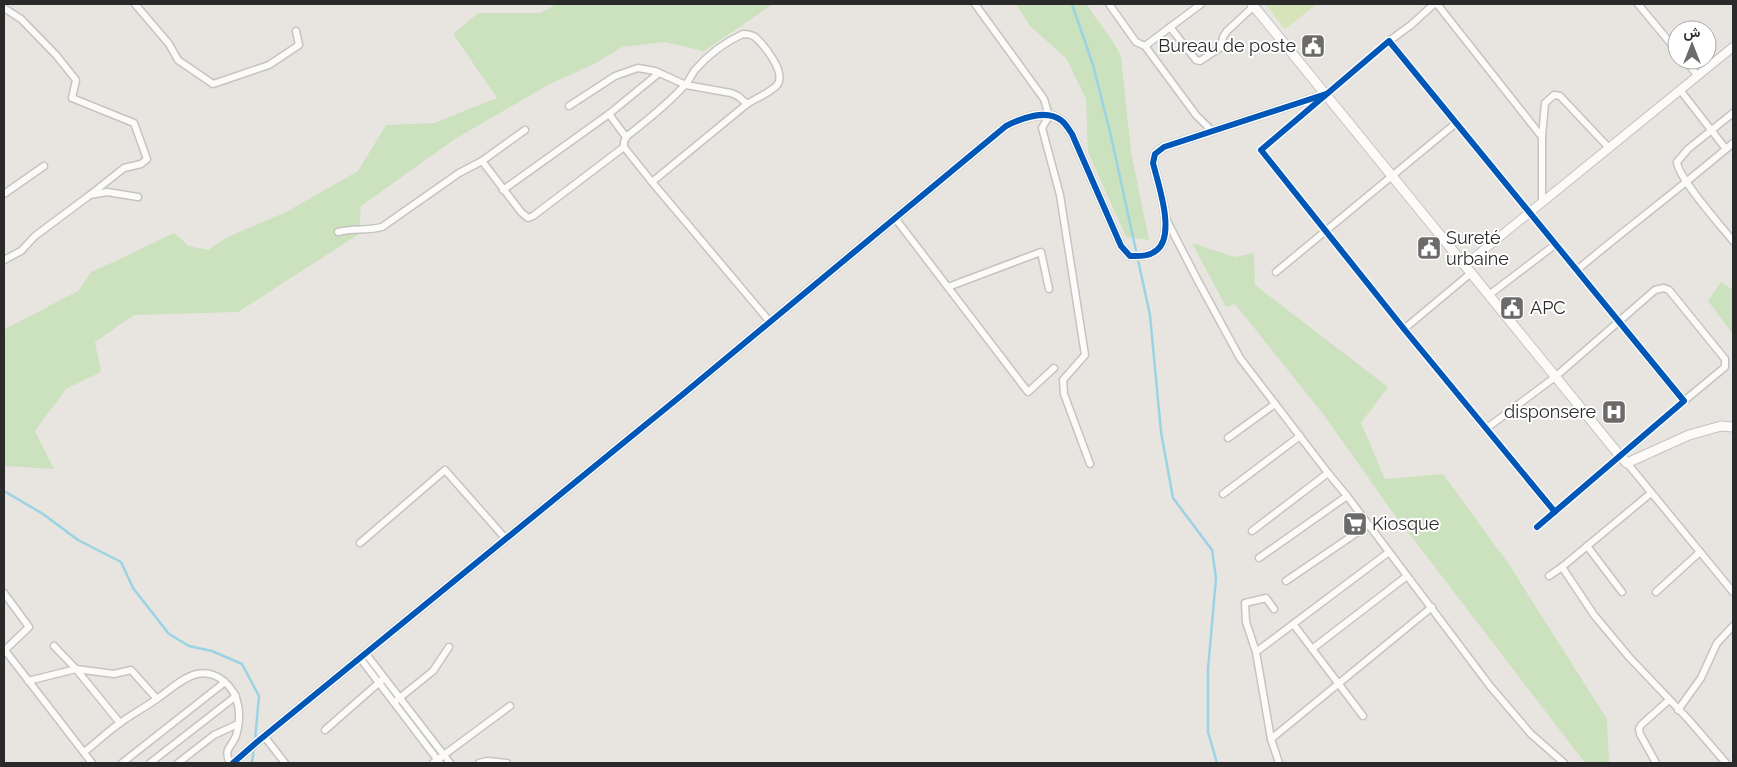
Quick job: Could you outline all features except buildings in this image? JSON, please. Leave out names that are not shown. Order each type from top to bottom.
[{"type":"main road","points":[[1253,5],[1555,377],[1624,459],[1721,426],[1733,427]]},
{"type":"street","points":[[974,4],[1044,99],[1049,116],[1042,128],[1060,195],[1084,354],[1063,380],[1064,394],[1090,464]]},
{"type":"street","points":[[1109,4],[1136,42],[1145,46],[1196,115],[1212,131]]},
{"type":"street","points":[[1145,46],[1201,4]]},
{"type":"street","points":[[1640,4],[1667,38]]},
{"type":"street","points":[[138,5],[169,44],[178,60],[213,84],[269,65],[299,45],[296,31]]},
{"type":"street","points":[[1170,27],[1196,60],[1200,61],[1221,48],[1223,37],[1227,31],[1253,5]]},
{"type":"street","points":[[1542,137],[1432,5],[1261,150],[1404,329],[1555,512]]},
{"type":"street","points":[[4,8],[22,19],[56,55],[76,80],[72,98],[134,123],[146,159],[141,164],[124,168],[34,236],[21,251],[4,260]]},
{"type":"street","points":[[652,182],[747,104],[770,91],[780,80],[779,67],[755,38],[744,34],[733,39],[706,58],[693,72],[686,84],[670,100],[626,137],[624,147],[652,182],[770,322]]},
{"type":"street","points":[[1389,41],[1684,401]]},
{"type":"street","points":[[1464,265],[1733,47]]},
{"type":"street","points":[[569,106],[615,76],[638,68],[659,73],[686,84],[731,93],[747,104]]},
{"type":"street","points":[[1693,70],[1698,76]]},
{"type":"street","points":[[503,190],[609,114],[659,73]]},
{"type":"street","points":[[1680,90],[1726,149]]},
{"type":"street","points":[[1326,94],[1164,147],[1155,154],[1153,163],[1166,219],[1240,358],[1328,473],[1348,496],[1490,686],[1531,734],[1564,763]]},
{"type":"street","points":[[1542,202],[1542,137],[1545,103],[1554,95],[1560,96],[1609,148]]},
{"type":"street","points":[[1732,237],[1687,182],[1677,166],[1678,160],[1733,113]]},
{"type":"street","points":[[609,114],[626,137]]},
{"type":"street","points":[[84,752],[120,723],[188,677],[204,673],[213,675],[225,682],[236,696],[239,707],[238,724],[236,736],[227,752],[227,757],[231,763],[240,757],[1006,126],[1021,118],[1049,116],[1062,121],[1072,134],[1120,246],[1130,256],[1144,256],[1157,250],[1165,238],[1166,219]]},
{"type":"street","points":[[1276,272],[1456,124]]},
{"type":"street","points":[[338,232],[346,230],[373,230],[382,227],[459,173],[482,161],[525,130]]},
{"type":"street","points":[[1577,270],[1626,228],[1687,182],[1733,143]]},
{"type":"street","points":[[482,161],[503,190],[524,216],[528,218],[624,147]]},
{"type":"street","points":[[4,194],[44,166]]},
{"type":"street","points":[[90,194],[107,192],[138,197]]},
{"type":"street","points":[[895,218],[1028,392],[1054,368]]},
{"type":"street","points":[[1489,295],[1556,244]]},
{"type":"street","points":[[948,288],[1041,252],[1049,289]]},
{"type":"street","points":[[1404,329],[1471,273]]},
{"type":"street","points":[[1487,428],[1555,377],[1655,290],[1664,288],[1669,290],[1723,355],[1725,367],[1684,401],[1624,459],[1537,527]]},
{"type":"street","points":[[1228,438],[1275,404]]},
{"type":"street","points":[[1223,494],[1300,436]]},
{"type":"street","points":[[1624,459],[1733,592]]},
{"type":"street","points":[[360,543],[445,470],[505,538]]},
{"type":"street","points":[[1252,530],[1328,473]]},
{"type":"street","points":[[1549,576],[1651,493]]},
{"type":"street","points":[[1259,558],[1348,496]]},
{"type":"street","points":[[1286,581],[1368,525]]},
{"type":"street","points":[[1587,546],[1622,592]]},
{"type":"street","points":[[1256,652],[1389,552]]},
{"type":"street","points":[[1656,592],[1700,552]]},
{"type":"street","points":[[1562,567],[1610,635],[1726,763]]},
{"type":"street","points":[[1312,649],[1407,576]]},
{"type":"street","points":[[4,593],[29,627],[4,650],[92,763]]},
{"type":"street","points":[[1274,609],[1266,598],[1245,604],[1246,622],[1256,652],[1271,739],[1279,763]]},
{"type":"street","points":[[1271,739],[1432,607]]},
{"type":"street","points":[[1294,625],[1363,716]]},
{"type":"street","points":[[1678,710],[1702,678],[1717,643],[1733,626]]},
{"type":"street","points":[[54,646],[76,669],[120,723]]},
{"type":"street","points":[[394,702],[432,671],[449,647]]},
{"type":"street","points":[[363,656],[385,678],[450,763]]},
{"type":"street","points":[[363,656],[380,683],[437,762],[510,706]]},
{"type":"street","points":[[28,681],[76,669],[114,674],[131,670],[157,699]]},
{"type":"street","points":[[326,730],[385,678]]},
{"type":"street","points":[[122,763],[225,682]]},
{"type":"street","points":[[150,763],[236,696]]},
{"type":"street","points":[[1656,763],[1639,729],[1669,700]]},
{"type":"street","points":[[178,763],[214,735],[238,724]]},
{"type":"street","points":[[264,736],[285,763]]},
{"type":"street","points":[[478,763],[487,761],[507,763]]},
{"type":"green space","points":[[557,4],[773,4],[704,51],[664,42],[622,47],[598,62],[546,86],[455,139],[361,206],[359,234],[238,312],[134,315],[95,342],[101,372],[66,389],[35,431],[54,469],[4,466],[5,329],[78,291],[91,272],[174,233],[189,246],[208,250],[228,237],[288,211],[358,171],[386,125],[434,123],[497,98],[453,34],[478,13],[540,13]]},
{"type":"green space","points":[[1016,4],[1087,4],[1118,50],[1121,57],[1131,152],[1149,240],[1126,237],[1088,152],[1086,99],[1066,58],[1030,26]]},
{"type":"green space","points":[[1265,4],[1317,4],[1285,29]]},
{"type":"green space","points":[[1192,243],[1235,257],[1254,253],[1255,285],[1388,387],[1361,423],[1385,479],[1443,474],[1508,563],[1607,719],[1609,763],[1585,763],[1391,510],[1323,414],[1235,304],[1226,307]]},
{"type":"green space","points":[[1721,282],[1733,290],[1733,334],[1708,301]]},
{"type":"waterway","points":[[1072,4],[1093,65],[1111,136],[1150,315],[1161,432],[1173,498],[1212,550],[1216,578],[1208,669],[1208,732],[1217,763]]},
{"type":"waterway","points":[[4,491],[43,514],[78,540],[121,562],[133,588],[169,634],[189,646],[212,651],[242,664],[259,696],[255,740]]},
{"type":"waterway","points":[[252,763],[254,747]]},
{"type":"cycle path","points":[[1537,527],[1684,401],[1389,41],[1261,150],[1404,329],[1555,512]]},
{"type":"cycle path","points":[[233,763],[682,395],[1006,126],[1027,117],[1041,115],[1056,117],[1063,122],[1072,134],[1121,246],[1130,256],[1144,256],[1157,250],[1162,243],[1165,233],[1164,208],[1153,163],[1155,154],[1164,147],[1326,94]]},
{"type":"place","name":"Bureau de poste","points":[[1313,46]]},
{"type":"place","name":"Sureté urbaine","points":[[1429,248]]},
{"type":"place","name":"APC","points":[[1512,308]]},
{"type":"place","name":"disponsere","points":[[1614,412]]},
{"type":"place","name":"Kiosque","points":[[1355,524]]}]
